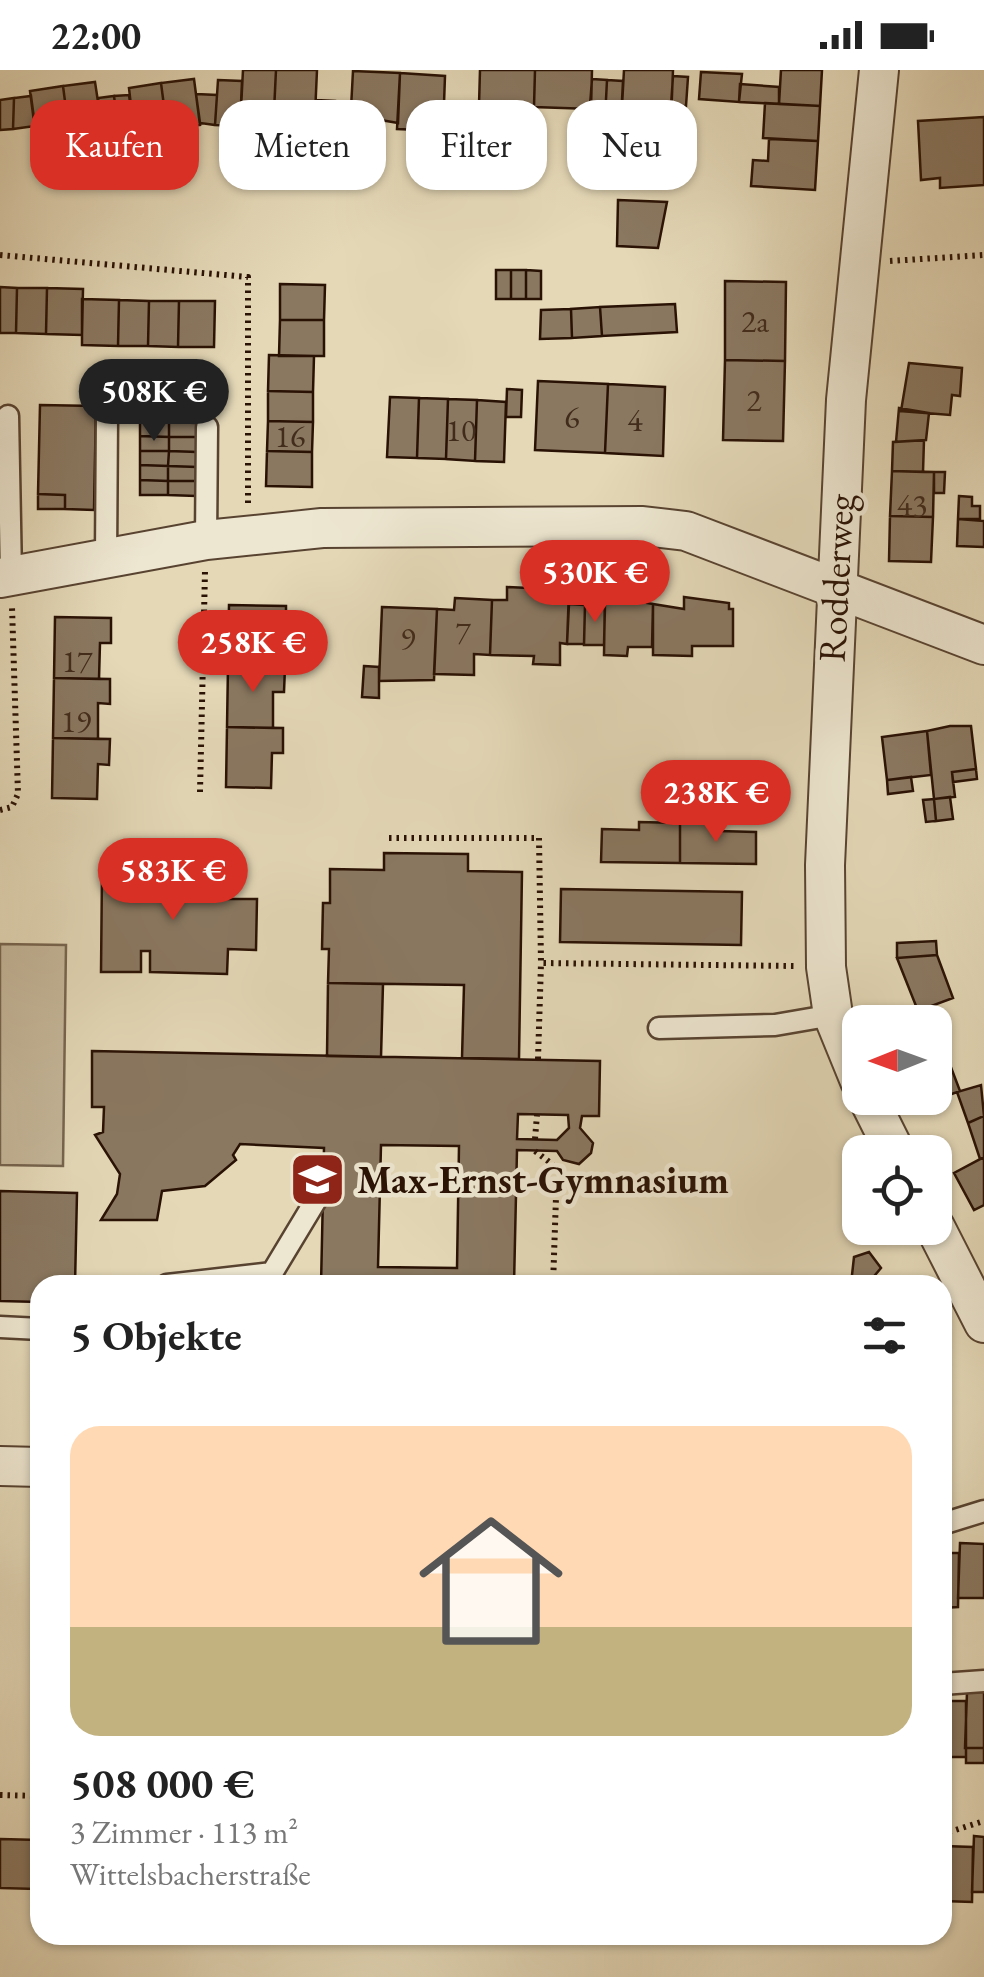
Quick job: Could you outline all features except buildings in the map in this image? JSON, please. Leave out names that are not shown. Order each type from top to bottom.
[{"type":"street","name":"Rodderweg","points":[[842,1038],[833,1016],[826,967],[824,866],[835,585],[859,262],[879,70]]},
{"type":"street","points":[[6,577],[206,540],[322,528],[643,526],[686,531],[835,585],[923,625],[984,644]]},
{"type":"street","points":[[944,1245],[984,1323]]},
{"type":"street","points":[[0,1466],[30,1466]]},
{"type":"lane","points":[[106,415],[106,558]]},
{"type":"lane","points":[[6,577],[8,416]]},
{"type":"lane","points":[[206,540],[208,427]]},
{"type":"lane","points":[[659,1028],[775,1025],[833,1016]]},
{"type":"lane","points":[[255,1275],[272,1273],[316,1200]]},
{"type":"lane","points":[[0,1328],[30,1329]]},
{"type":"lane","points":[[952,1521],[984,1511]]},
{"type":"lane","points":[[952,1683],[984,1680]]},
{"type":"path","points":[[0,254],[248,277],[248,535]]},
{"type":"path","points":[[859,262],[984,255]]},
{"type":"path","points":[[200,792],[206,540]]},
{"type":"path","points":[[0,810],[12,807],[18,794],[6,577]]},
{"type":"path","points":[[389,838],[539,838],[538,1060]]},
{"type":"path","points":[[541,963],[826,967]]},
{"type":"path","points":[[535,1139],[536,1115]]},
{"type":"path","points":[[535,1151],[557,1168],[552,1275]]},
{"type":"path","points":[[0,1795],[30,1796]]},
{"type":"path","points":[[952,1831],[984,1821]]},
{"type":"shaded area","points":[[0,944],[66,945],[63,1166],[0,1165]]},
{"type":"place","name":"Max-Ernst-Gymnasium","points":[[318,1180]]}]
